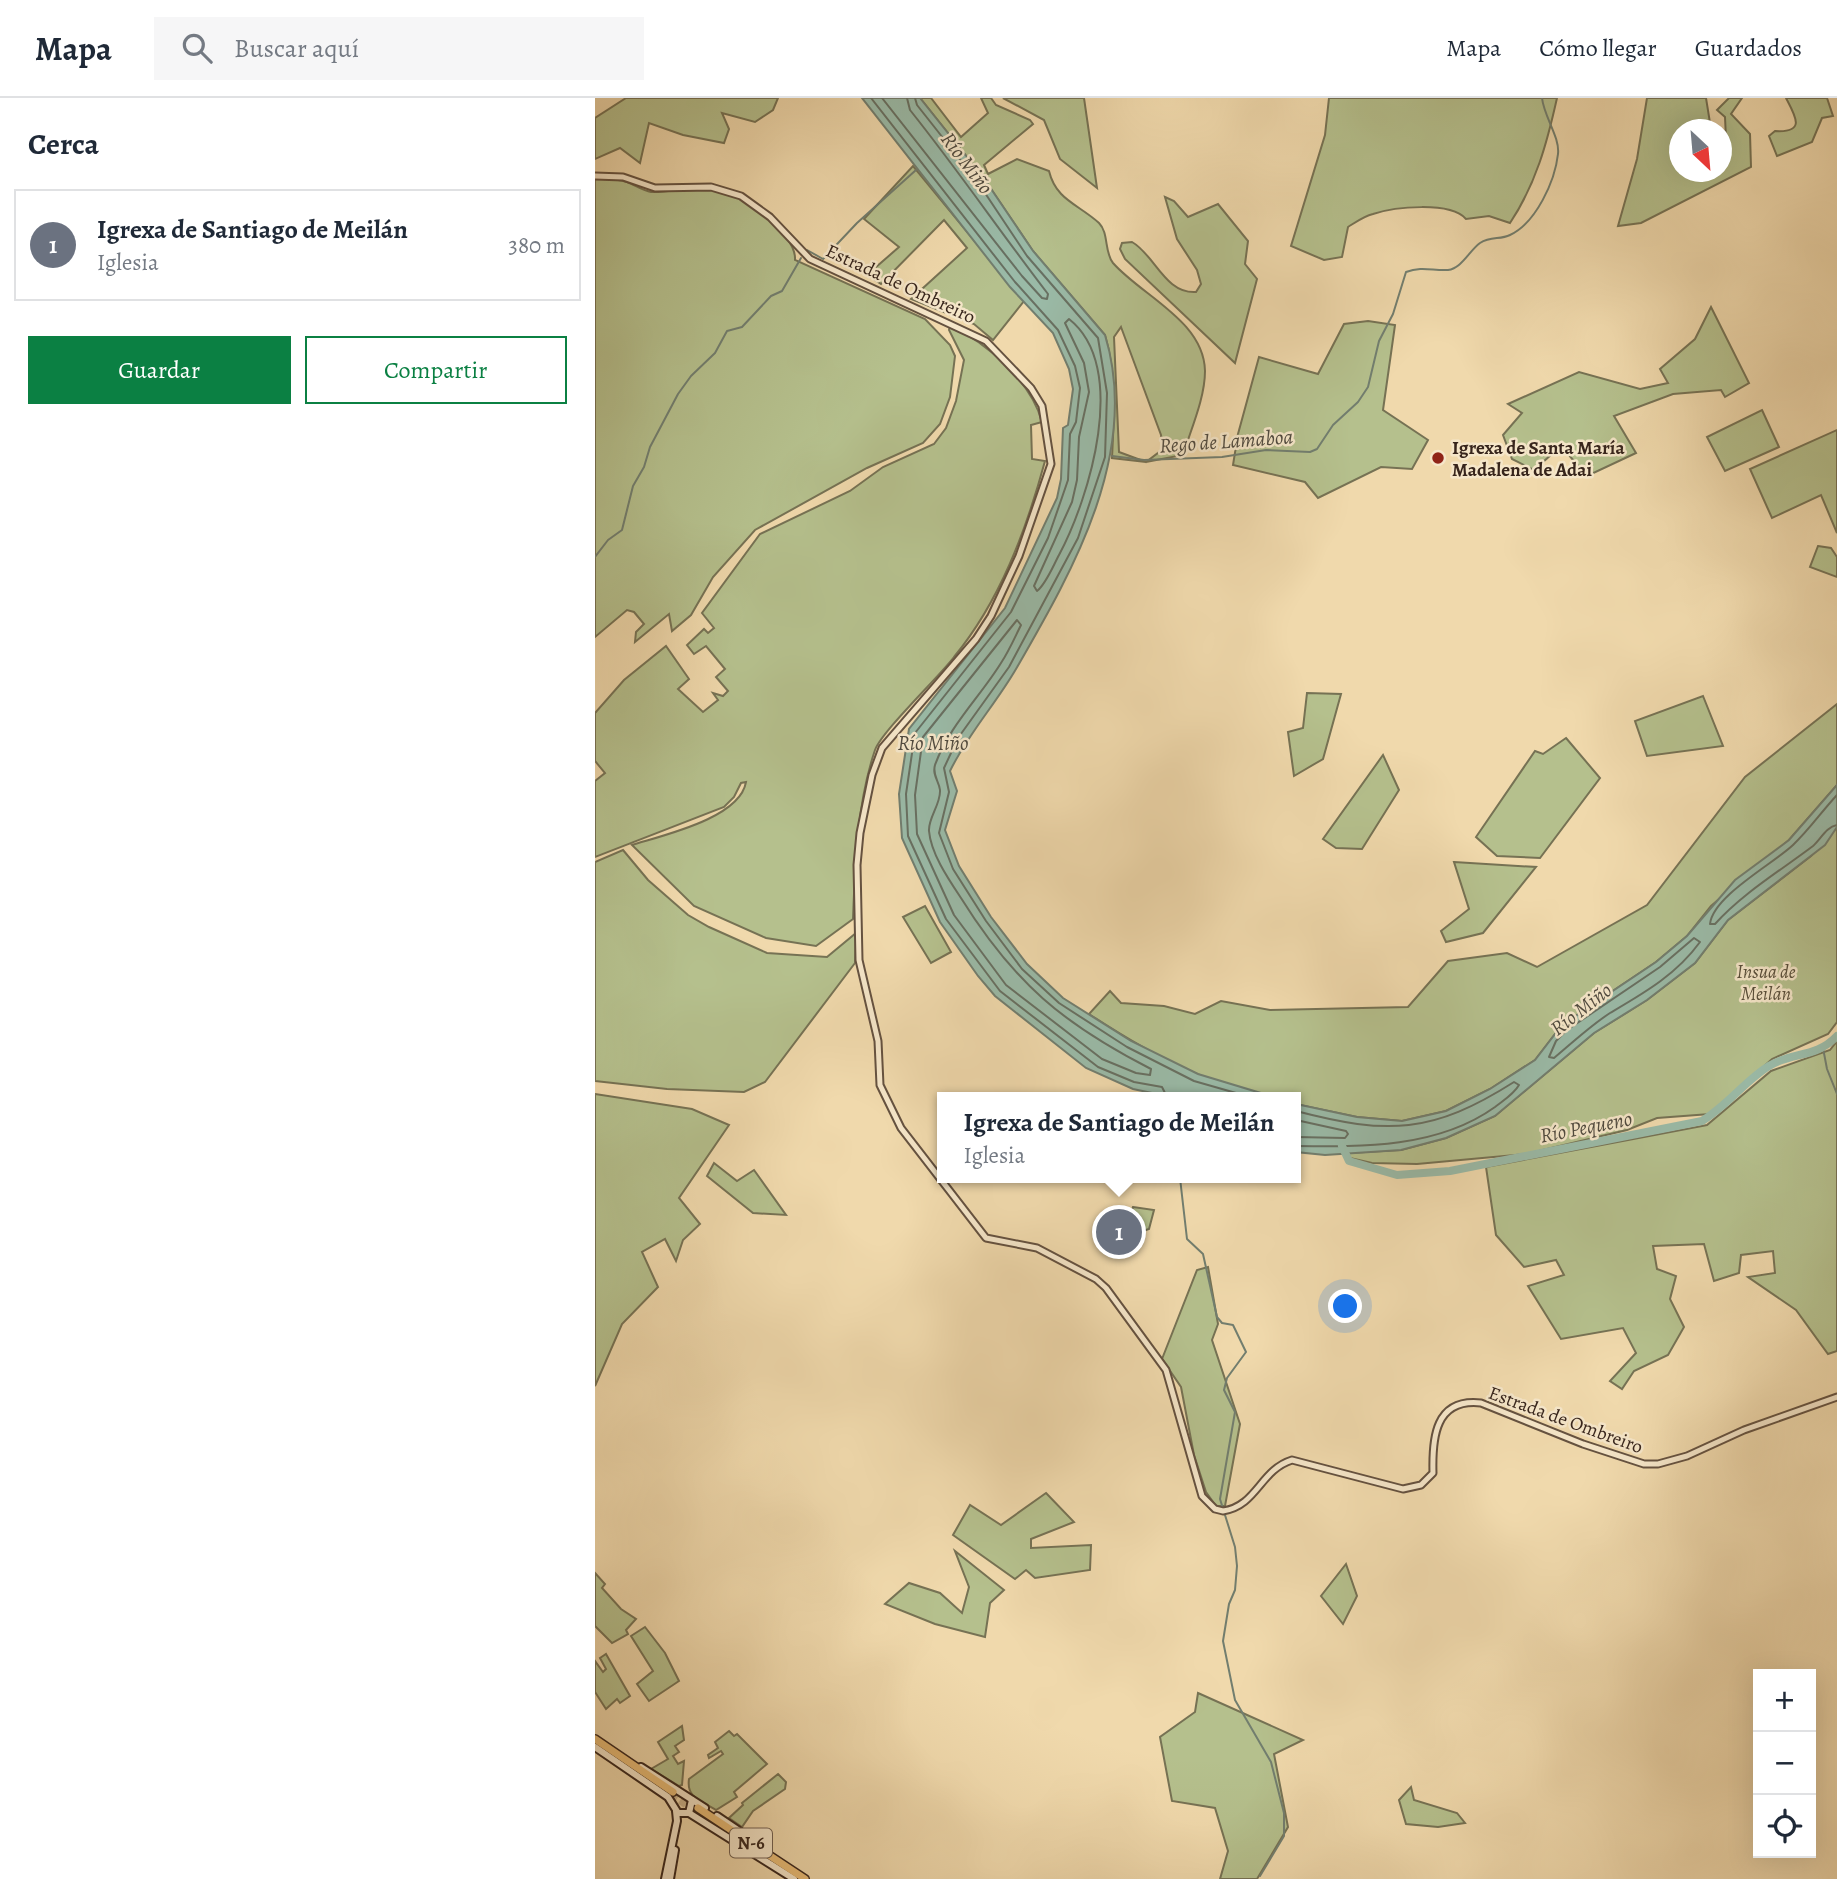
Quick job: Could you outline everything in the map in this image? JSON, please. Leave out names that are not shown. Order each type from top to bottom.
[{"type":"highway","points":[[595,1739],[672,1793],[595,1746]]},
{"type":"highway","name":"N-6","points":[[692,1812],[796,1879]]},
{"type":"highway","name":"N-6","points":[[692,1812],[806,1879]]},
{"type":"main road","points":[[595,1739],[692,1800],[806,1879]]},
{"type":"main road","points":[[595,1746],[661,1793],[674,1808],[692,1812]]},
{"type":"main road","points":[[661,1793],[673,1817],[674,1836]]},
{"type":"main road","points":[[665,1879],[674,1836],[676,1798],[683,1795]]},
{"type":"main road","points":[[670,1879],[692,1812],[692,1800]]},
{"type":"street","name":"Estrada de Ombreiro","points":[[595,176],[623,177],[655,188],[712,187],[741,196],[770,217],[810,259],[986,341],[1031,388],[1042,406],[1051,464],[1006,587],[976,639],[882,748],[872,775],[860,833],[857,865],[859,960],[878,1041],[880,1085],[901,1128],[937,1175]]},
{"type":"street","name":"Estrada de Ombreiro","points":[[944,1183],[986,1238],[1037,1248],[1096,1279],[1106,1288],[1166,1370],[1202,1496],[1208,1504],[1223,1511],[1241,1506],[1255,1494],[1266,1475],[1292,1461],[1402,1489],[1421,1485],[1433,1474],[1439,1421],[1452,1407],[1469,1402],[1481,1404],[1619,1457],[1658,1464],[1687,1456],[1744,1430],[1837,1396]]},
{"type":"green space","points":[[626,98],[778,98],[773,110],[755,122],[722,113],[729,129],[724,143],[683,135],[649,123],[640,163],[620,148],[595,159],[595,118]]},
{"type":"green space","points":[[920,98],[931,98],[961,137],[988,113],[981,98],[991,98],[996,105],[1030,120],[1033,124],[984,165],[988,174],[1017,159],[1049,171],[1052,181],[1062,195],[1102,227],[1108,254],[1113,263],[1169,311],[1194,338],[1202,353],[1205,371],[1200,403],[1183,455],[1146,462],[1112,458],[1113,381],[1105,335],[1033,251],[983,177]],"holes":[[[1121,327],[1161,435],[1163,449],[1146,462],[1119,452],[1114,337]]]},
{"type":"green space","points":[[1003,98],[1084,98],[1097,188],[1060,159],[1044,120]]},
{"type":"green space","points":[[1329,98],[1557,98],[1539,163],[1527,193],[1510,223],[1489,216],[1466,219],[1458,213],[1435,208],[1382,211],[1366,216],[1348,227],[1342,257],[1324,260],[1291,246],[1325,135]]},
{"type":"green space","points":[[1647,98],[1706,98],[1709,119],[1669,119],[1669,182],[1722,182],[1641,223],[1618,226],[1637,159]]},
{"type":"green space","points":[[1729,98],[1742,98],[1731,114],[1750,134],[1751,167],[1732,177],[1732,119],[1725,119],[1717,110]]},
{"type":"green space","points":[[1786,98],[1827,98],[1833,116],[1822,118],[1812,142],[1777,156],[1769,136],[1775,131],[1791,129],[1796,122]]},
{"type":"green space","points":[[913,166],[1024,301],[993,340],[974,324],[911,299],[967,248],[944,220],[881,284],[867,275],[899,247],[864,219]]},
{"type":"green space","points":[[595,179],[623,181],[651,192],[708,188],[727,192],[753,206],[777,227],[793,249],[795,260],[925,319],[950,345],[955,356],[950,397],[940,424],[923,443],[867,468],[755,530],[713,577],[691,615],[672,631],[669,614],[635,642],[636,632],[644,624],[634,612],[627,610],[595,637]]},
{"type":"green space","points":[[1165,197],[1174,201],[1188,217],[1218,204],[1248,241],[1245,264],[1257,279],[1235,363],[1125,259],[1120,249],[1122,243],[1132,242],[1176,287],[1196,292],[1201,284],[1197,270],[1177,239]]},
{"type":"green space","points":[[1711,307],[1749,383],[1725,397],[1721,390],[1673,394],[1614,416],[1636,453],[1587,476],[1561,446],[1534,470],[1512,459],[1503,435],[1522,413],[1508,404],[1579,372],[1640,389],[1668,383],[1660,369],[1695,339]]},
{"type":"green space","points":[[1368,321],[1395,325],[1383,410],[1428,440],[1412,469],[1381,467],[1318,498],[1305,482],[1233,465],[1238,434],[1259,357],[1318,374],[1344,324]]},
{"type":"green space","points":[[950,326],[979,342],[1006,365],[1037,407],[1042,422],[1031,425],[1032,459],[1045,461],[1038,487],[1010,564],[985,613],[954,657],[888,730],[875,750],[861,812],[853,919],[816,946],[766,938],[694,906],[632,845],[681,830],[716,815],[741,795],[746,782],[741,783],[734,797],[724,807],[595,857],[595,781],[605,773],[595,761],[595,713],[624,680],[666,646],[689,679],[678,689],[703,712],[718,700],[713,693],[723,696],[728,691],[716,677],[725,669],[706,646],[694,654],[687,645],[704,629],[708,633],[714,628],[702,613],[760,534],[850,491],[883,467],[934,444],[946,428],[956,401],[964,360],[949,330]]},
{"type":"green space","points":[[1762,410],[1779,447],[1725,471],[1707,437]]},
{"type":"green space","points":[[1837,430],[1837,533],[1821,495],[1772,518],[1750,469]]},
{"type":"green space","points":[[1818,546],[1831,548],[1837,557],[1837,577],[1810,567]]},
{"type":"green space","points":[[1307,693],[1341,694],[1323,759],[1294,776],[1288,732],[1303,728]]},
{"type":"green space","points":[[1703,696],[1723,746],[1647,756],[1635,721]]},
{"type":"green space","points":[[1837,704],[1837,785],[1789,840],[1711,906],[1687,936],[1656,962],[1562,1025],[1535,1060],[1490,1089],[1446,1111],[1402,1121],[1357,1117],[1301,1105],[1301,1092],[1255,1092],[1241,1089],[1187,1070],[1089,1014],[1110,991],[1121,1003],[1164,1006],[1195,1014],[1221,1001],[1270,1010],[1408,1007],[1448,961],[1507,953],[1537,967],[1647,905],[1745,777]]},
{"type":"green space","points":[[1566,738],[1600,778],[1540,858],[1497,856],[1476,837],[1535,751],[1543,754]]},
{"type":"green space","points":[[1383,755],[1399,790],[1362,849],[1336,848],[1323,839]]},
{"type":"green space","name":"Insua de Meilán","points":[[1837,827],[1837,1022],[1828,1034],[1772,1059],[1710,1114],[1657,1118],[1627,1130],[1526,1154],[1417,1164],[1372,1163],[1350,1158],[1348,1153],[1401,1150],[1446,1138],[1495,1116],[1594,1033],[1647,1000],[1695,963],[1728,920],[1811,856]]},
{"type":"green space","points":[[623,850],[648,880],[688,915],[767,953],[827,957],[856,933],[855,963],[765,1082],[744,1092],[667,1089],[595,1081],[595,862]]},
{"type":"green space","points":[[1454,862],[1536,867],[1483,933],[1446,942],[1441,931],[1469,909]]},
{"type":"green space","points":[[925,906],[951,952],[931,963],[903,917]]},
{"type":"green space","points":[[1837,1041],[1837,1351],[1828,1354],[1796,1310],[1748,1277],[1775,1273],[1773,1251],[1741,1255],[1739,1273],[1714,1281],[1704,1244],[1653,1246],[1657,1269],[1676,1276],[1670,1299],[1684,1327],[1668,1355],[1634,1371],[1622,1389],[1610,1381],[1636,1353],[1623,1328],[1561,1339],[1528,1286],[1564,1275],[1556,1260],[1524,1267],[1496,1235],[1486,1167],[1707,1125],[1771,1071],[1830,1050]]},
{"type":"green space","points":[[595,1094],[692,1109],[729,1125],[679,1198],[700,1224],[683,1240],[676,1261],[665,1239],[642,1252],[658,1287],[622,1324],[595,1386]]},
{"type":"green space","points":[[714,1163],[737,1181],[754,1170],[786,1215],[753,1213],[707,1176]]},
{"type":"green space","points":[[1133,1207],[1154,1210],[1149,1229],[1114,1241],[1112,1236],[1118,1218],[1129,1220]]},
{"type":"green space","points":[[1208,1267],[1218,1324],[1212,1340],[1240,1424],[1225,1506],[1216,1506],[1206,1492],[1194,1455],[1181,1387],[1162,1359],[1197,1270]]},
{"type":"green space","points":[[1046,1493],[1074,1522],[1031,1539],[1031,1548],[1091,1545],[1090,1570],[1035,1578],[1026,1570],[1015,1579],[953,1535],[970,1505],[1001,1525]]},
{"type":"green space","points":[[955,1551],[1004,1590],[990,1603],[985,1637],[935,1624],[885,1604],[909,1583],[940,1593],[962,1613],[969,1587]]},
{"type":"green space","points":[[1346,1564],[1357,1596],[1343,1624],[1321,1596]]},
{"type":"green space","points":[[595,1573],[605,1584],[602,1588],[621,1609],[636,1619],[626,1630],[628,1634],[612,1643],[595,1626]]},
{"type":"green space","points":[[645,1627],[665,1653],[679,1681],[649,1701],[637,1684],[653,1671],[631,1636]]},
{"type":"green space","points":[[606,1654],[630,1696],[620,1703],[617,1699],[606,1709],[595,1692],[595,1661],[603,1672],[606,1669],[600,1658]]},
{"type":"green space","points":[[1198,1693],[1303,1740],[1274,1754],[1288,1827],[1257,1879],[1220,1879],[1228,1851],[1215,1808],[1172,1801],[1160,1737],[1195,1712]]},
{"type":"green space","points":[[682,1726],[684,1740],[675,1746],[679,1752],[673,1756],[678,1764],[684,1761],[682,1785],[679,1786],[651,1769],[668,1759],[658,1742]]},
{"type":"green space","points":[[729,1731],[734,1736],[737,1734],[767,1764],[734,1792],[737,1797],[716,1810],[693,1795],[689,1779],[723,1754],[721,1751],[709,1758],[708,1755],[718,1748],[715,1742]]},
{"type":"green space","points":[[778,1774],[786,1782],[785,1789],[753,1811],[742,1827],[729,1818],[742,1803]]},
{"type":"green space","points":[[1411,1787],[1414,1800],[1457,1813],[1465,1823],[1438,1827],[1406,1824],[1399,1800]]},
{"type":"water","name":"Río Miño","points":[[862,98],[920,98],[983,177],[1033,251],[1105,335],[1114,379],[1114,423],[1108,466],[1079,551],[1016,669],[950,771],[957,791],[945,830],[959,866],[991,917],[1027,964],[1063,998],[1131,1041],[1198,1074],[1257,1092],[1147,1092],[1133,1089],[1086,1068],[995,996],[978,976],[940,922],[902,838],[899,794],[909,729],[1005,608],[1057,498],[1061,479],[1063,428],[1068,425],[1073,389],[1069,369],[1053,333],[1010,287]]},
{"type":"water","name":"Río Miño","points":[[1837,785],[1837,827],[1825,845],[1728,920],[1695,963],[1647,1000],[1594,1033],[1495,1116],[1446,1138],[1401,1150],[1325,1155],[1301,1153],[1301,1105],[1357,1117],[1402,1121],[1446,1111],[1490,1089],[1535,1060],[1562,1025],[1656,962],[1687,936],[1735,880],[1789,840]]},
{"type":"waterway","name":"Rego de Lamaboa","points":[[1112,456],[1144,460],[1222,457],[1266,450],[1310,452],[1317,449],[1333,425],[1358,402],[1368,387],[1379,341],[1393,314],[1406,272],[1417,269],[1453,269],[1480,243],[1510,235],[1536,211],[1553,176],[1558,154],[1557,141],[1542,98]]},
{"type":"waterway","points":[[807,250],[823,259],[857,223],[916,170]]},
{"type":"waterway","points":[[595,557],[608,540],[622,530],[633,486],[678,394],[691,376],[715,353],[727,331],[742,327],[771,296],[782,291],[801,258]]},
{"type":"waterway","name":"Río Pequeno","points":[[1342,1146],[1349,1161],[1397,1175],[1450,1171],[1702,1121],[1769,1066],[1812,1052],[1837,1036]]},
{"type":"waterway","points":[[1823,1048],[1827,1069],[1837,1094]]},
{"type":"waterway","points":[[1181,1183],[1187,1239],[1203,1254],[1217,1317],[1222,1323],[1233,1325],[1246,1352],[1227,1378],[1224,1390],[1235,1412],[1220,1499],[1235,1547],[1237,1566],[1235,1590],[1229,1604],[1223,1641],[1235,1700],[1271,1762],[1284,1813],[1284,1836],[1260,1876]]},
{"type":"tunnel","points":[[671,1795],[696,1811]]},
{"type":"place","name":"Igrexa de Santa María Madalena de Adai","points":[[1438,458]]},
{"type":"place","name":"Igrexa de Santiago de Meilán","points":[[1119,1232]]}]
